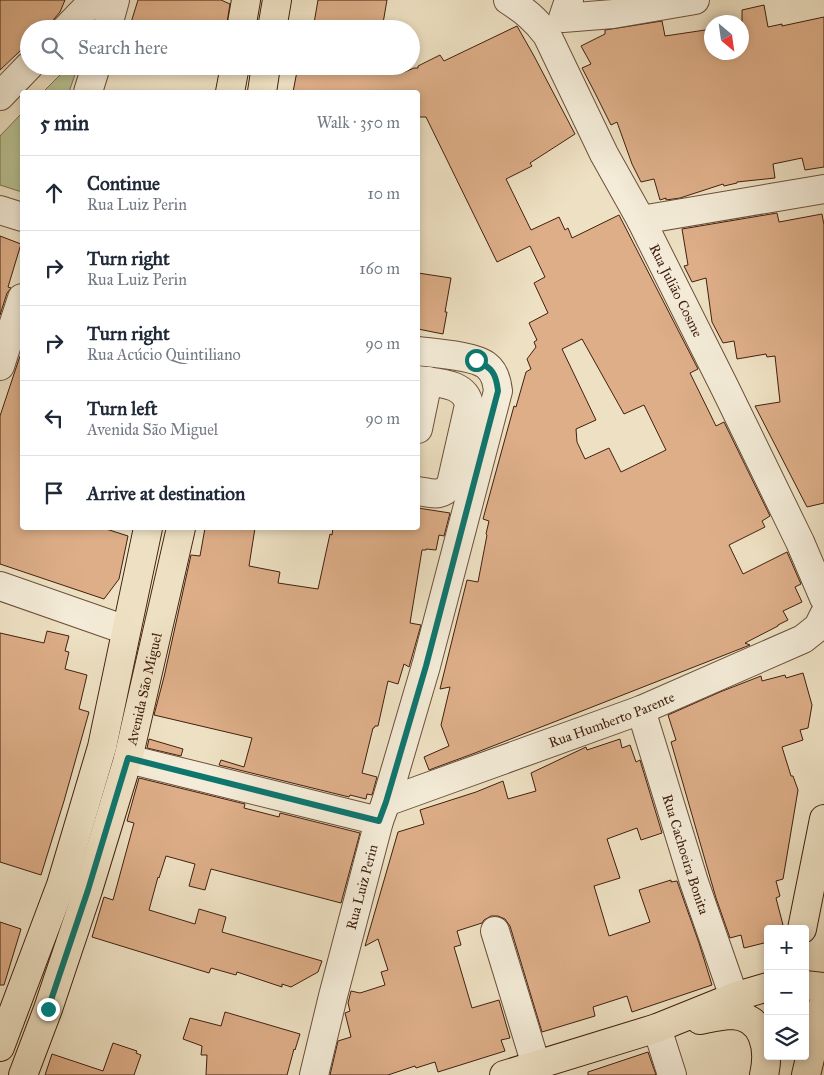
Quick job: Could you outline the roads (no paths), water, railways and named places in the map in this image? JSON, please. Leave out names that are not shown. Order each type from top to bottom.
[{"type":"main road","points":[[243,20],[246,0]]},
{"type":"main road","points":[[273,20],[276,0]]},
{"type":"main road","points":[[230,90],[233,75]]},
{"type":"main road","points":[[262,90],[265,75]]},
{"type":"main road","name":"Avenida São Miguel","points":[[1,1043],[61,885],[102,747],[148,530]]},
{"type":"main road","name":"Avenida São Miguel","points":[[23,1075],[48,1009],[88,890],[128,758],[181,530]]},
{"type":"main road","points":[[803,925],[824,819]]},
{"type":"main road","points":[[809,985],[824,987]]},
{"type":"main road","points":[[504,1075],[657,1028],[734,997],[764,989]]},
{"type":"main road","points":[[806,1075],[824,1000]]},
{"type":"main road","points":[[657,1028],[730,1015],[742,1017],[754,1023],[761,1031],[766,1044],[766,1067]]},
{"type":"street","points":[[75,20],[94,0]]},
{"type":"street","points":[[109,20],[115,0]]},
{"type":"street","name":"Rua Julião Cosme","points":[[508,0],[526,12],[557,14],[547,35],[604,154],[641,220],[725,388],[792,525],[824,597]]},
{"type":"street","points":[[557,14],[613,14],[695,0]]},
{"type":"street","points":[[0,96],[20,75]]},
{"type":"street","points":[[89,90],[93,75]]},
{"type":"street","points":[[641,220],[824,189]]},
{"type":"street","points":[[0,210],[20,216]]},
{"type":"street","points":[[0,366],[20,304]]},
{"type":"street","name":"Rua Luiz Perin","points":[[314,1075],[382,812],[426,666],[498,391],[497,381],[488,366],[476,360],[420,350]]},
{"type":"street","points":[[420,410],[423,381],[456,387],[466,394],[469,405],[451,484],[442,493],[436,494],[420,490]]},
{"type":"street","points":[[0,586],[126,630]]},
{"type":"street","name":"Rua Humberto Parente","points":[[382,812],[641,710],[803,638],[818,627],[824,615]]},
{"type":"street","name":"Rua Cachoeira Bonita","points":[[641,710],[694,882],[734,997]]},
{"type":"street","points":[[128,758],[382,812]]},
{"type":"street","points":[[495,932],[536,1064]]},
{"type":"street","points":[[657,1028],[672,1075]]}]
